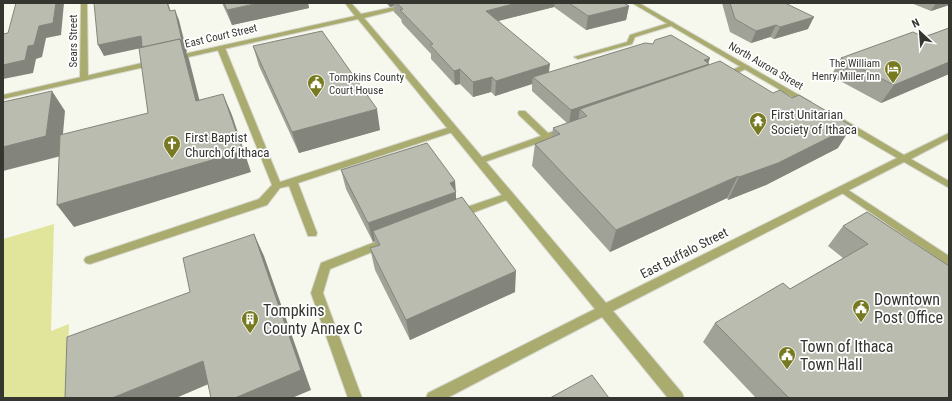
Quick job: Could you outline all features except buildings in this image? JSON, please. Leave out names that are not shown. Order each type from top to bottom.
[{"type":"street","name":"Sears Street","points":[[84,3],[84,78]]},
{"type":"street","points":[[348,3],[677,398]]},
{"type":"street","name":"East Court Street","points":[[3,97],[421,3]]},
{"type":"street","name":"North Aurora Street","points":[[635,3],[812,105]]},
{"type":"street","points":[[578,57],[633,44],[632,36],[672,24]]},
{"type":"street","points":[[221,48],[277,186]]},
{"type":"street","points":[[711,80],[746,67]]},
{"type":"street","points":[[522,113],[546,138]]},
{"type":"street","points":[[832,117],[949,184]]},
{"type":"street","points":[[90,260],[263,202],[277,186],[453,129]]},
{"type":"street","points":[[479,161],[569,130]]},
{"type":"street","name":"East Buffalo Street","points":[[433,398],[603,310],[949,136]]},
{"type":"street","points":[[292,181],[312,233]]},
{"type":"street","points":[[842,190],[949,262]]},
{"type":"street","points":[[449,218],[508,196]]},
{"type":"street","points":[[355,398],[317,293],[325,266],[398,238]]},
{"type":"green space","points":[[54,224],[51,331],[69,324],[67,398],[3,398],[3,239]]},
{"type":"place","name":"The William Henry Miller Inn","points":[[893,84]]},
{"type":"place","name":"Tompkins County Court House","points":[[316,98]]},
{"type":"place","name":"First Unitarian Society of Ithaca","points":[[758,136]]},
{"type":"place","name":"First Baptist Church of Ithaca","points":[[172,159]]},
{"type":"place","name":"Downtown Post Office","points":[[861,323]]},
{"type":"place","name":"Tompkins County Annex C","points":[[250,334]]},
{"type":"place","name":"Town of Ithaca Town Hall","points":[[787,370]]}]
